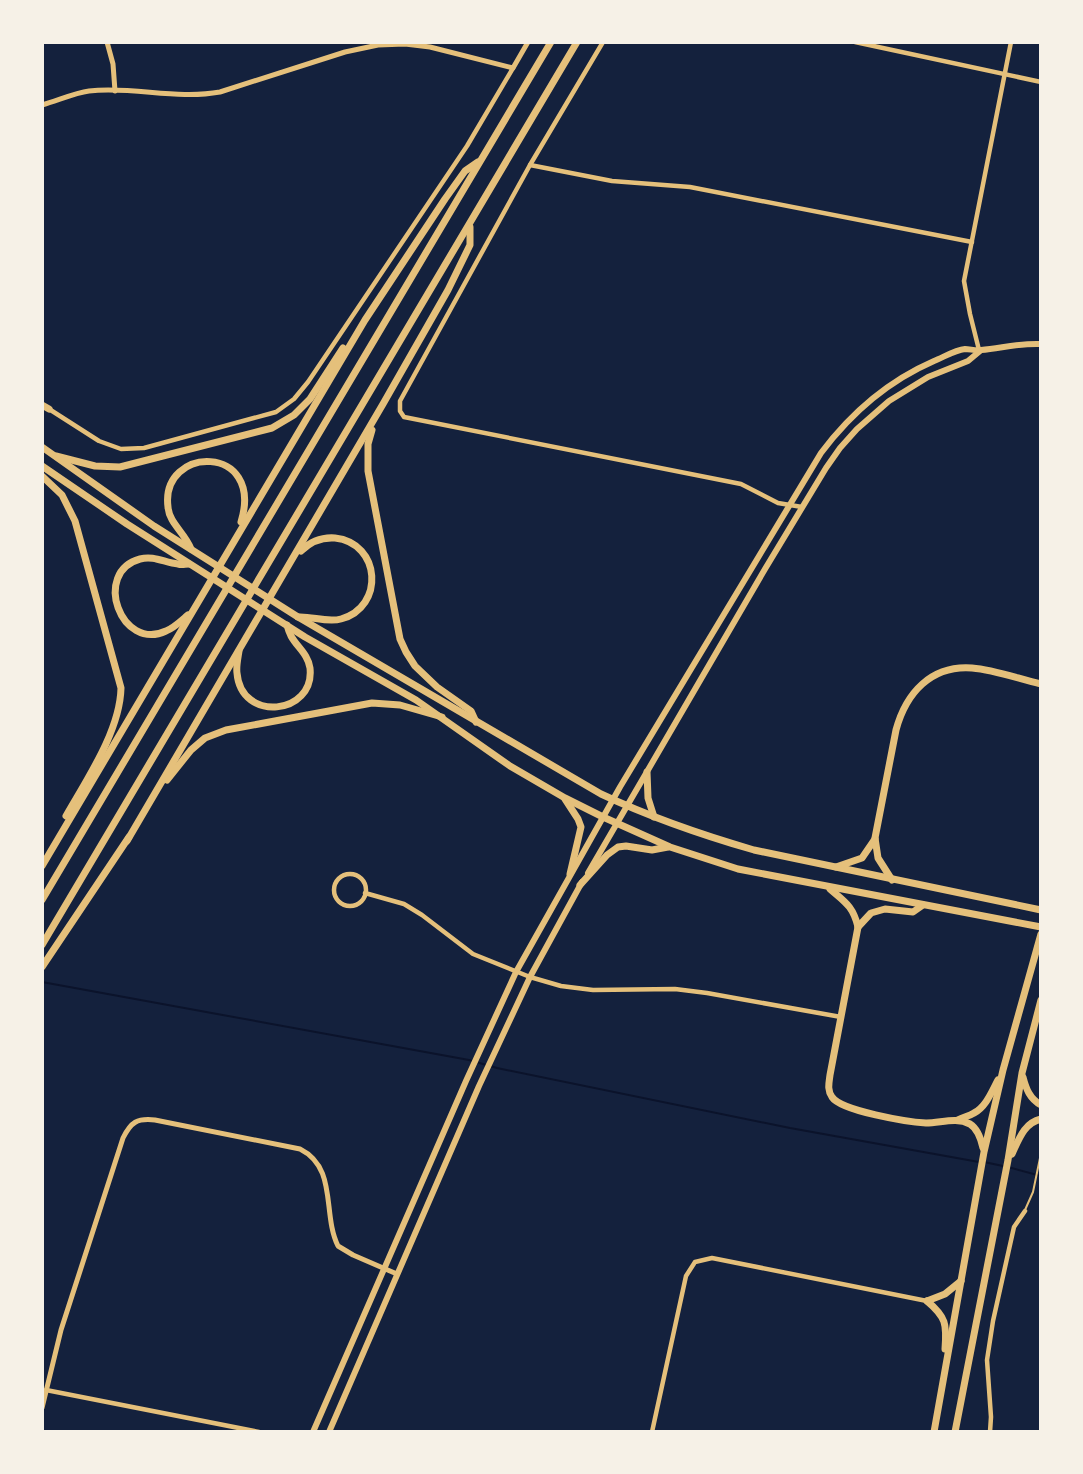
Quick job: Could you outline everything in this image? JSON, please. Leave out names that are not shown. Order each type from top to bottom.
[{"type":"highway","points":[[42,900],[551,42]]},
{"type":"highway","points":[[42,945],[577,42]]},
{"type":"highway","points":[[42,865],[365,320],[466,171],[481,160]]},
{"type":"highway","points":[[127,841],[448,290],[470,245],[471,223]]},
{"type":"highway","points":[[55,456],[95,466],[120,467],[272,428],[294,415],[310,399],[354,332],[365,320]]},
{"type":"highway","points":[[383,404],[368,444],[368,471],[400,639],[415,666],[437,687],[471,711],[476,722]]},
{"type":"highway","points":[[42,447],[155,526],[298,617],[580,783],[614,800],[712,838],[754,850],[1041,910]]},
{"type":"highway","points":[[191,549],[186,537],[172,520],[168,498],[174,478],[197,462],[223,465],[240,481],[244,489],[244,510],[234,540]]},
{"type":"highway","points":[[42,466],[189,564],[326,649],[406,694],[510,766],[617,824],[670,847],[738,869],[1041,928]]},
{"type":"highway","points":[[42,476],[62,495],[75,521],[121,688],[119,706],[111,731],[42,865]]},
{"type":"highway","points":[[291,562],[312,542],[323,538],[338,538],[349,541],[363,552],[373,573],[368,598],[351,615],[335,620],[298,617]]},
{"type":"highway","points":[[189,564],[157,558],[135,561],[117,580],[115,597],[123,620],[135,629],[149,634],[169,630],[194,609]]},
{"type":"highway","points":[[241,645],[237,673],[242,690],[248,698],[271,708],[289,705],[304,691],[310,673],[308,659],[291,636],[287,625]]},
{"type":"highway","points":[[892,880],[880,864],[875,838],[901,713],[908,699],[917,688],[949,669],[975,668],[1041,684]]},
{"type":"highway","points":[[42,966],[177,765],[205,738],[226,730],[372,703],[400,705],[442,718]]},
{"type":"highway","points":[[648,772],[648,798],[654,817]]},
{"type":"highway","points":[[565,798],[581,827],[570,874]]},
{"type":"highway","points":[[835,867],[862,858],[875,838]]},
{"type":"highway","points":[[580,885],[607,855],[618,847],[652,850],[670,847]]},
{"type":"highway","points":[[828,888],[851,907],[858,927],[829,1086],[833,1100],[852,1109],[913,1121],[928,1123],[958,1120],[982,1107],[1003,1070]]},
{"type":"highway","points":[[858,927],[871,913],[886,909],[913,912],[923,905]]},
{"type":"highway","points":[[933,1432],[984,1152],[1003,1070],[1041,934]]},
{"type":"highway","points":[[955,1432],[1008,1160],[1022,1073],[1041,1000]]},
{"type":"highway","points":[[1022,1073],[1025,1087],[1041,1105]]},
{"type":"highway","points":[[1008,1160],[1028,1124],[1041,1119]]},
{"type":"highway","points":[[958,1120],[976,1129],[984,1152]]},
{"type":"highway","points":[[940,1402],[947,1331],[943,1317],[927,1301],[945,1294],[961,1280]]},
{"type":"main road","points":[[313,1432],[516,972],[603,817],[821,453],[867,402],[901,378],[930,363],[965,349],[979,351],[1012,345],[1041,344]]},
{"type":"main road","points":[[329,1432],[479,1086],[530,977],[580,885],[826,468],[840,448],[874,412],[910,387],[968,361],[979,351]]},
{"type":"street","points":[[107,42],[113,64],[115,91]]},
{"type":"street","points":[[44,407],[99,441],[121,449],[144,448],[276,412],[294,399],[467,146],[528,42]]},
{"type":"street","points":[[603,42],[530,164],[400,401],[400,411],[404,417],[741,484],[778,503],[802,508]]},
{"type":"street","points":[[855,42],[1041,82]]},
{"type":"street","points":[[979,351],[964,281],[1011,42]]},
{"type":"street","points":[[42,105],[88,91],[202,95],[224,91],[345,52],[378,45],[430,47],[513,68]]},
{"type":"street","points":[[530,164],[612,181],[690,187],[972,242]]},
{"type":"street","points":[[345,875],[356,876],[363,883],[365,893],[360,902],[352,906],[346,905],[335,896],[335,886],[345,875]]},
{"type":"street","points":[[365,893],[404,904],[472,954],[561,986],[593,990],[675,989],[841,1017]]},
{"type":"street","points":[[42,1408],[67,1311],[123,1138],[130,1126],[141,1119],[306,1152],[316,1161],[323,1174],[338,1246],[397,1274]]},
{"type":"street","points":[[990,1432],[987,1360],[993,1321],[1014,1227],[1025,1211]]},
{"type":"street","points":[[652,1432],[686,1276],[695,1262],[712,1258],[927,1301]]},
{"type":"street","points":[[46,1390],[259,1432]]},
{"type":"lane","points":[[1025,1211],[1033,1192],[1040,1158]]},
{"type":"waterway","points":[[42,982],[469,1060],[790,1128],[979,1162]]},
{"type":"waterway","points":[[984,1162],[1003,1166]]},
{"type":"waterway","points":[[1008,1167],[1041,1176]]}]
